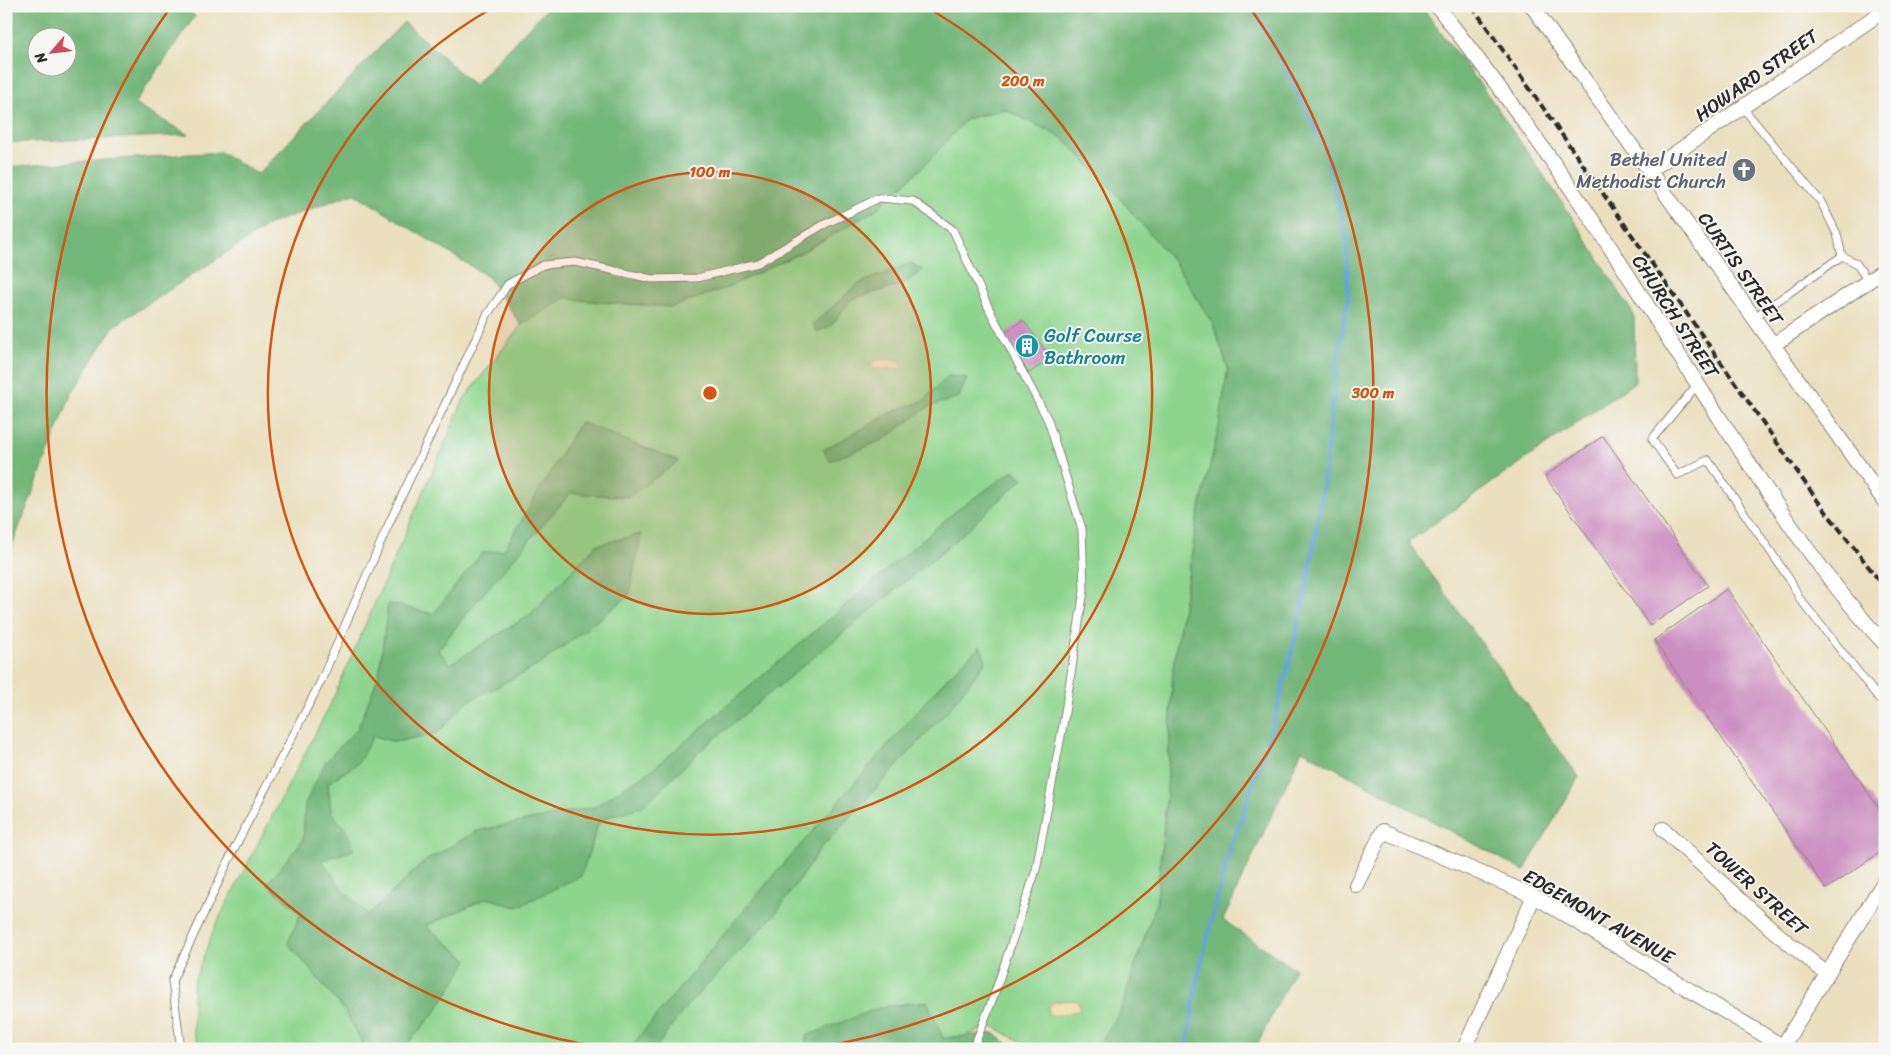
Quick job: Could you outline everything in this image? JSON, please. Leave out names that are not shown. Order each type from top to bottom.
[{"type":"street","name":"CHURCH STREET","points":[[1437,6],[1499,86],[1579,200],[1793,531],[1851,607],[1885,644]]},
{"type":"street","name":"CURTIS STREET","points":[[1532,6],[1885,502]]},
{"type":"street","name":"HOWARD STREET","points":[[1649,171],[1885,10]]},
{"type":"street","points":[[1773,345],[1885,270]]},
{"type":"street","name":"TOWER STREET","points":[[1663,829],[1775,932],[1827,974]]},
{"type":"street","name":"EDGEMONT AVENUE","points":[[1356,885],[1383,832],[1534,896],[1783,1048]]},
{"type":"street","points":[[1783,1048],[1885,880]]},
{"type":"street","points":[[1464,1049],[1534,896]]},
{"type":"lane","points":[[1743,108],[1821,202],[1838,234],[1842,256]]},
{"type":"lane","points":[[181,1049],[172,981],[234,849],[321,681],[390,522],[487,315],[508,284],[543,265],[574,262],[652,279],[697,278],[758,263],[823,225],[879,198],[913,201],[952,230],[990,311],[1048,420],[1082,529],[1084,590],[1063,725],[1036,870],[993,998],[973,1049]]},
{"type":"lane","points":[[1842,256],[1856,263],[1868,281]]},
{"type":"lane","points":[[1753,318],[1842,256]]},
{"type":"lane","points":[[1698,385],[1652,439],[1677,475],[1708,460],[1800,598],[1885,706]]},
{"type":"green space","points":[[6,6],[178,6],[195,16],[134,104],[189,135],[6,143]]},
{"type":"green space","points":[[549,6],[1421,6],[1488,95],[1568,211],[1634,315],[1635,382],[1408,542],[1579,777],[1524,871],[1302,750],[1223,920],[1295,969],[1255,1049],[1096,1049],[1120,1012],[1157,900],[1167,791],[1173,668],[1197,521],[1219,427],[1228,368],[1213,324],[1175,263],[1106,182],[1063,138],[1004,109],[966,119],[923,167],[874,211],[804,251],[726,288],[672,307],[565,298],[521,325],[488,277],[354,193],[272,223],[114,326],[71,395],[6,561],[6,167],[220,152],[258,174],[404,22],[474,85]]},
{"type":"green space","points":[[1004,109],[1063,138],[1106,181],[1175,263],[1213,324],[1228,368],[1219,427],[1197,521],[1173,668],[1167,791],[1157,900],[1120,1012],[1096,1049],[1035,1049],[992,1026],[958,1038],[952,1049],[201,1049],[193,1033],[193,984],[215,926],[331,703],[464,399],[521,325],[565,298],[609,303],[726,288],[804,251],[874,211],[923,167],[966,119]]},
{"type":"green space","points":[[911,263],[923,270],[902,285],[851,299],[832,325],[817,332],[813,324],[858,284]]},
{"type":"green space","points":[[948,376],[967,378],[959,397],[928,407],[883,440],[830,461],[823,450],[896,410],[923,401]]},
{"type":"green space","points":[[580,422],[679,461],[628,497],[571,493],[475,603],[438,650],[450,664],[530,615],[596,545],[641,534],[629,596],[539,665],[465,703],[438,733],[395,742],[373,736],[358,763],[328,783],[331,812],[350,835],[354,850],[322,860],[342,889],[368,915],[425,861],[477,831],[594,807],[653,769],[957,510],[1014,470],[1023,479],[957,539],[702,749],[643,806],[600,819],[581,876],[517,907],[487,898],[426,926],[468,960],[437,1010],[403,1049],[366,1049],[344,1010],[288,943],[301,913],[267,884],[303,840],[305,804],[326,761],[358,728],[379,674],[388,603],[433,614],[482,553],[504,550]]},
{"type":"green space","points":[[980,646],[986,661],[950,708],[821,848],[776,913],[686,1007],[655,1049],[629,1049],[749,904],[941,684]]},
{"type":"green space","points":[[927,1001],[943,1038],[994,1033],[1014,1049],[806,1049],[806,1036],[881,1007]]},
{"type":"sand","points":[[894,359],[901,361],[902,366],[899,369],[874,369],[872,367],[871,363],[877,360]]},
{"type":"sand","points":[[1075,1000],[1079,1003],[1080,1009],[1065,1014],[1048,1015],[1048,1007],[1053,1002]]},
{"type":"building","name":"Golf Course Bathroom","points":[[1023,320],[1051,358],[1029,373],[1004,334]]},
{"type":"building","points":[[1603,436],[1708,586],[1650,626],[1545,476]]},
{"type":"building","points":[[1727,589],[1885,817],[1885,849],[1826,889],[1654,640]]},
{"type":"waterway","points":[[1186,1049],[1199,971],[1228,856],[1269,738],[1291,656],[1309,575],[1348,297],[1346,235],[1326,150],[1252,6]]},
{"type":"railway","points":[[1472,6],[1817,500],[1885,588]]},
{"type":"place","name":"Bethel United Methodist Church","points":[[1744,170]]},
{"type":"place","name":"Golf Course Bathroom","points":[[1027,346]]}]
